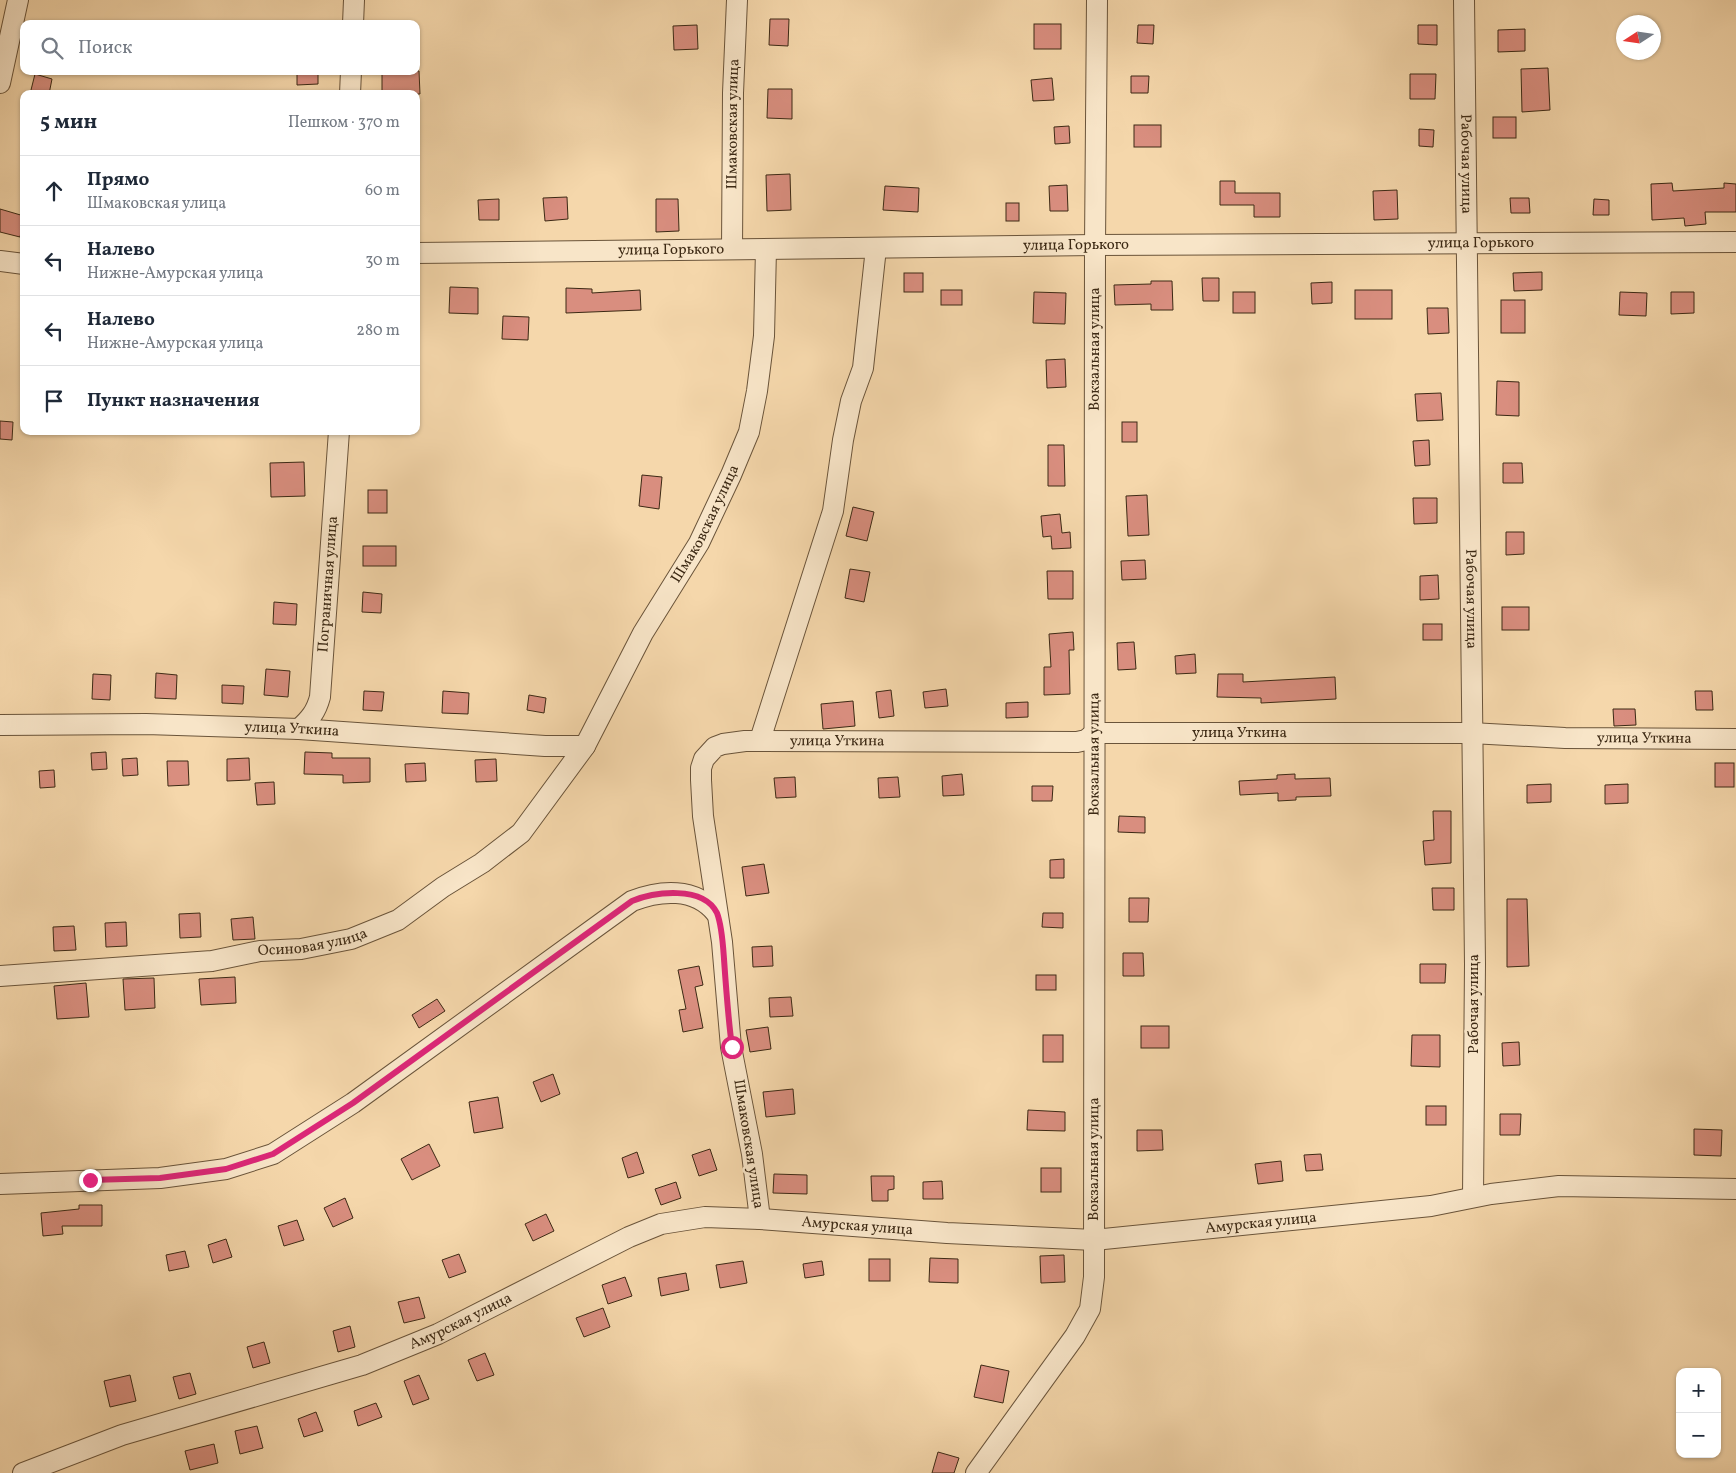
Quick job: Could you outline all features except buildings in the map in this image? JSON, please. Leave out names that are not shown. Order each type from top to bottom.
[{"type":"street","points":[[0,84],[18,0]]},
{"type":"street","points":[[353,20],[354,0]]},
{"type":"street","name":"Шмаковская улица","points":[[732,249],[733,93],[737,0]]},
{"type":"street","name":"Вокзальная улица","points":[[976,1473],[1075,1336],[1090,1309],[1094,1277],[1097,0]]},
{"type":"street","name":"Рабочая улица","points":[[1464,0],[1475,964],[1473,1197]]},
{"type":"street","points":[[350,90],[351,75]]},
{"type":"street","name":"улица Горького","points":[[420,253],[1095,245],[1736,242]]},
{"type":"street","points":[[752,740],[834,511],[843,440],[851,401],[863,368],[876,248]]},
{"type":"street","name":"Шмаковская улица","points":[[566,772],[585,746],[643,632],[699,543],[749,432],[757,391],[764,336],[766,249]]},
{"type":"street","points":[[0,261],[20,264]]},
{"type":"street","name":"Пограничная улица","points":[[299,729],[312,717],[320,697],[339,435]]},
{"type":"street","name":"улица Уткина","points":[[0,725],[146,724],[299,729],[545,746],[585,746]]},
{"type":"street","name":"улица Уткина","points":[[752,740],[1077,742],[1086,740],[1094,733],[1471,733],[1566,738],[1736,739]]},
{"type":"street","name":"Шмаковская улица","points":[[752,740],[723,744],[715,748],[704,759],[701,768],[704,816],[716,913],[722,942],[732,1047],[752,1154],[760,1219]]},
{"type":"street","name":"Осиновая улица","points":[[0,976],[212,960],[260,951],[301,949],[351,939],[398,920],[443,887],[482,864],[521,833],[566,772]]},
{"type":"street","points":[[0,1184],[160,1178],[226,1169],[273,1154],[353,1103],[632,901],[654,893],[677,893],[701,899],[716,913]]},
{"type":"street","name":"Амурская улица","points":[[23,1473],[122,1435],[362,1366],[438,1334],[628,1237],[661,1224],[705,1217],[760,1219],[947,1233],[1094,1240],[1412,1208],[1473,1197],[1559,1186],[1736,1189]]},
{"type":"route","points":[[90,1180],[160,1178],[226,1169],[253,1162],[273,1154],[303,1137],[334,1114],[353,1103],[632,901],[661,892],[677,893],[701,899],[710,905],[716,913],[722,942],[732,1047]]}]
